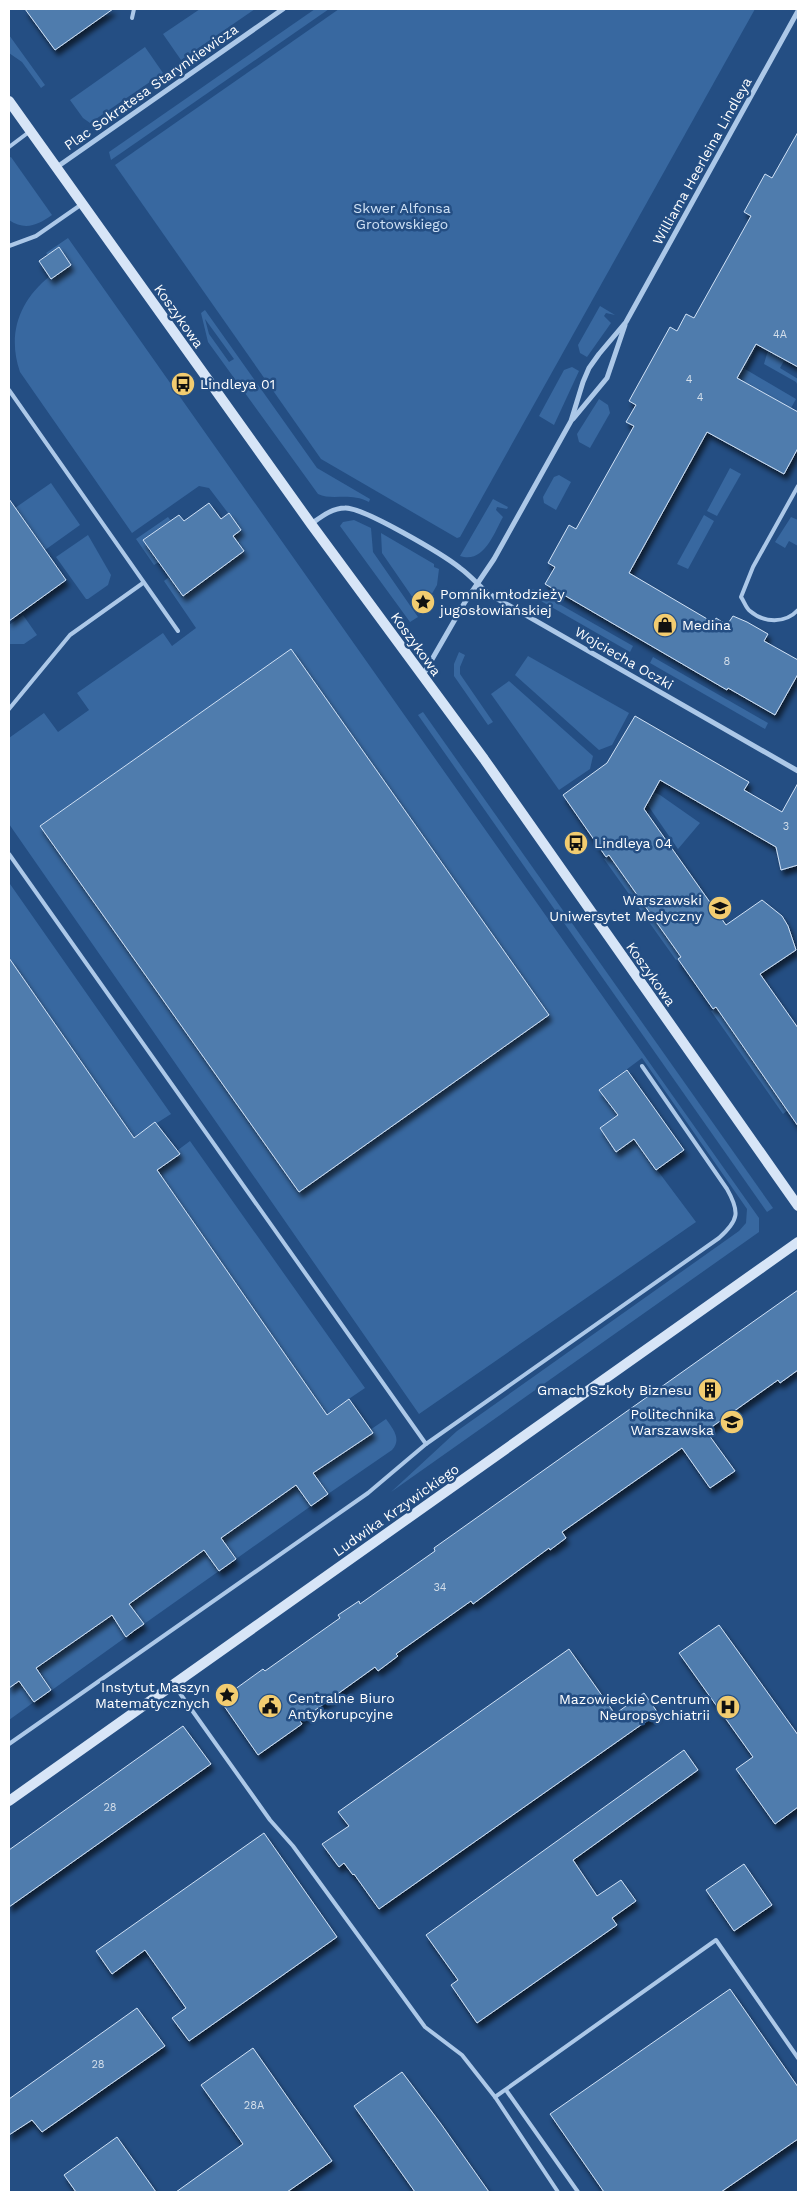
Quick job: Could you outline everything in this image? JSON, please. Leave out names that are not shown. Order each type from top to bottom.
[{"type":"street","name":"Plac Sokratesa Starynkiewicza","points":[[57,167],[283,9]]},
{"type":"street","name":"Williama Heerleina Lindleya","points":[[423,675],[494,559],[571,421],[607,378],[626,322],[798,11]]},
{"type":"street","name":"Koszykowa","points":[[9,101],[311,524],[484,759],[798,1206]]},
{"type":"street","name":"Williama Heerleina Lindleya","points":[[571,421],[589,368],[626,322]]},
{"type":"street","name":"Wojciecha Oczki","points":[[311,524],[337,508],[356,509],[375,518],[451,562],[489,594],[798,770]]},
{"type":"street","name":"Ludwika Krzywickiego","points":[[9,1801],[798,1242]]},
{"type":"lane","points":[[132,18],[134,9]]},
{"type":"lane","points":[[9,147],[31,131]]},
{"type":"lane","points":[[9,246],[36,236],[83,204]]},
{"type":"lane","points":[[9,390],[178,631]]},
{"type":"lane","points":[[798,486],[753,567],[741,597],[748,610],[768,621],[782,619],[794,614],[798,610]]},
{"type":"lane","points":[[9,709],[70,635],[143,583]]},
{"type":"lane","points":[[9,854],[426,1444]]},
{"type":"lane","points":[[9,1744],[368,1493],[426,1444],[719,1238],[734,1222],[736,1209],[727,1189],[642,1066]]},
{"type":"lane","points":[[174,1684],[270,1820],[293,1846],[425,2027],[462,2055],[494,2097],[558,2192]]},
{"type":"lane","points":[[494,2097],[716,1940],[798,2058]]},
{"type":"lane","points":[[506,2090],[578,2192]]},
{"type":"green space","points":[[200,9],[255,9],[181,60],[163,34]]},
{"type":"green space","points":[[315,9],[329,9],[111,160],[109,152]]},
{"type":"green space","name":"Skwer Alfonsa Grotowskiego","points":[[339,9],[755,9],[460,537],[457,538],[321,459],[115,165]]},
{"type":"green space","points":[[9,35],[45,85],[41,88],[22,62],[9,53]]},
{"type":"green space","points":[[145,47],[163,73],[90,123],[83,118],[70,100]]},
{"type":"green space","points":[[11,157],[52,215],[42,222],[26,226],[9,220],[9,158]]},
{"type":"green space","points":[[68,238],[759,1218],[759,1232],[391,1492],[457,1431],[739,1231],[746,1223],[747,1209],[642,1058],[599,1090],[618,1115],[600,1129],[616,1152],[634,1139],[696,1222],[419,1414],[9,824],[9,738],[44,713],[58,732],[89,710],[77,693],[163,633],[172,646],[196,628],[164,581],[169,577],[184,596],[244,551],[233,536],[241,530],[209,488],[199,486],[132,533],[20,372],[15,344],[18,319],[23,307],[30,296],[50,276],[51,279],[71,265],[59,247],[48,255],[46,253]],"holes":[[[291,649],[549,1015],[299,1192],[41,825]]]},
{"type":"green space","points":[[600,306],[615,315],[606,313],[604,316],[611,323],[587,357],[580,353],[578,345]]},
{"type":"green space","points":[[205,310],[317,468],[370,499],[369,502],[362,499],[329,497],[318,494],[208,342],[201,313]],"holes":[[[205,319],[234,359],[229,362],[209,334]]]},
{"type":"green space","points":[[756,343],[758,344],[745,369],[796,399],[791,408],[732,375]]},
{"type":"green space","points":[[768,350],[785,359],[780,368],[798,379],[798,386],[796,382],[764,364]]},
{"type":"green space","points":[[572,367],[579,371],[554,425],[539,416],[564,370]]},
{"type":"green space","points":[[599,399],[608,405],[610,413],[590,448],[579,442],[577,434]]},
{"type":"green space","points":[[730,468],[741,474],[717,516],[707,511]]},
{"type":"green space","points":[[559,475],[571,482],[556,510],[544,503],[543,497],[554,477]]},
{"type":"green space","points":[[51,483],[80,525],[45,550],[15,508]]},
{"type":"green space","points":[[493,499],[508,507],[507,509],[497,507],[496,510],[503,517],[492,538],[487,546],[476,556],[460,556]]},
{"type":"green space","points":[[704,515],[714,521],[688,569],[677,564]]},
{"type":"green space","points":[[168,517],[171,521],[143,540],[159,562],[154,565],[136,539]]},
{"type":"green space","points":[[791,517],[798,520],[798,546],[789,541],[785,548],[775,542]]},
{"type":"green space","points":[[354,520],[371,528],[373,552],[418,617],[410,622],[340,526],[343,522]]},
{"type":"green space","points":[[381,533],[434,564],[434,567],[439,569],[437,585],[422,611],[382,553]]},
{"type":"green space","points":[[88,535],[111,575],[108,585],[86,599],[56,557]]},
{"type":"green space","points":[[533,589],[633,646],[630,652],[527,593],[527,591]]},
{"type":"green space","points":[[23,615],[37,635],[24,644],[9,644],[9,625]]},
{"type":"green space","points":[[459,652],[465,655],[460,667],[460,674],[493,722],[488,725],[454,676],[454,664]]},
{"type":"green space","points":[[528,656],[629,713],[612,745],[599,750],[515,675]]},
{"type":"green space","points":[[653,657],[768,723],[765,729],[650,663]]},
{"type":"green space","points":[[509,681],[593,756],[590,769],[559,790],[491,694]]},
{"type":"green space","points":[[423,712],[773,1208],[767,1212],[418,715]]},
{"type":"green space","points":[[641,786],[660,795],[700,823],[678,849],[638,791]]},
{"type":"green space","points":[[609,855],[681,957],[676,960],[604,859]]},
{"type":"green space","points":[[10,884],[171,1114],[138,1135],[150,1151],[145,1154],[9,958]]},
{"type":"green space","points":[[717,1008],[788,1110],[783,1114],[711,1011]]},
{"type":"green space","points":[[190,1141],[365,1388],[331,1411],[355,1445],[372,1434],[370,1430],[386,1419],[395,1434],[396,1442],[392,1450],[328,1494],[313,1473],[349,1447],[157,1170],[180,1154],[178,1150]]},
{"type":"green space","points":[[296,1485],[311,1506],[236,1559],[221,1538]]},
{"type":"green space","points":[[204,1550],[219,1571],[144,1624],[129,1604]]},
{"type":"green space","points":[[112,1615],[126,1637],[52,1690],[37,1668]]},
{"type":"green space","points":[[19,1681],[34,1702],[9,1720],[9,1688]]},
{"type":"building","points":[[25,9],[113,9],[55,50]]},
{"type":"building","points":[[798,132],[798,367],[756,344],[737,378],[798,412],[798,448],[784,474],[707,432],[629,573],[714,623],[716,618],[727,625],[733,616],[747,622],[768,634],[764,641],[798,660],[798,674],[775,715],[728,688],[727,690],[545,584],[555,567],[548,563],[569,525],[576,529],[634,426],[626,422],[636,405],[629,401],[670,327],[677,331],[686,314],[694,318],[751,216],[744,212],[765,174],[772,178]]},
{"type":"building","points":[[59,247],[71,265],[51,279],[39,261]]},
{"type":"building","points":[[9,499],[66,580],[9,621]]},
{"type":"building","points":[[209,503],[221,519],[229,513],[241,530],[233,536],[244,551],[183,596],[143,540],[179,515],[184,521]]},
{"type":"building","points":[[291,649],[549,1015],[299,1192],[40,826]]},
{"type":"building","points":[[635,716],[749,782],[744,790],[782,812],[798,783],[798,865],[781,870],[776,847],[660,780],[644,809],[726,925],[762,900],[782,916],[788,926],[796,950],[760,974],[798,1028],[798,1126],[716,1007],[713,1009],[678,959],[681,957],[609,855],[606,857],[563,795],[607,763]]},
{"type":"building","points":[[9,958],[134,1138],[155,1122],[180,1154],[157,1170],[327,1415],[349,1399],[373,1433],[313,1473],[328,1494],[311,1506],[296,1485],[221,1538],[236,1559],[219,1571],[204,1550],[129,1604],[144,1624],[126,1637],[112,1615],[36,1668],[51,1690],[34,1702],[19,1681],[9,1688]]},
{"type":"building","points":[[627,1070],[684,1150],[656,1170],[634,1139],[616,1152],[600,1128],[618,1115],[599,1090]]},
{"type":"building","points":[[798,1290],[798,1370],[780,1383],[778,1380],[706,1431],[735,1471],[710,1488],[682,1448],[562,1532],[566,1538],[550,1550],[549,1548],[473,1604],[471,1601],[396,1654],[398,1656],[378,1671],[375,1667],[300,1721],[302,1724],[258,1755],[220,1700],[340,1618],[338,1615],[359,1601],[360,1604],[435,1551],[434,1548]]},
{"type":"building","points":[[719,1625],[798,1735],[798,1807],[775,1824],[736,1769],[753,1757],[679,1653]]},
{"type":"building","points":[[569,1649],[615,1714],[644,1693],[658,1713],[379,1909],[354,1874],[344,1863],[339,1867],[322,1844],[349,1826],[338,1812]]},
{"type":"building","points":[[183,1726],[211,1764],[9,1907],[9,1850]]},
{"type":"building","points":[[684,1750],[698,1770],[573,1860],[597,1896],[621,1880],[636,1901],[612,1918],[617,1925],[477,2023],[451,1985],[458,1980],[426,1935]]},
{"type":"building","points":[[264,1833],[337,1937],[189,2041],[172,2018],[186,2008],[145,1950],[112,1974],[96,1951]]},
{"type":"building","points":[[744,1864],[772,1905],[734,1931],[706,1890]]},
{"type":"building","points":[[730,1989],[798,2087],[798,2139],[721,2192],[604,2192],[550,2114]]},
{"type":"building","points":[[137,2008],[165,2046],[42,2132],[32,2120],[9,2135],[9,2099]]},
{"type":"building","points":[[253,2048],[332,2161],[287,2192],[176,2192],[243,2144],[201,2085]]},
{"type":"building","points":[[402,2072],[489,2192],[415,2192],[354,2106]]},
{"type":"building","points":[[117,2137],[156,2192],[76,2192],[64,2175]]},
{"type":"place","name":"Lindleya 01","points":[[183,384]]},
{"type":"place","name":"Pomnik młodzieży jugosłowiańskiej","points":[[423,602]]},
{"type":"place","name":"Medina","points":[[665,625]]},
{"type":"place","name":"Lindleya 04","points":[[576,843]]},
{"type":"place","name":"Warszawski Uniwersytet Medyczny","points":[[720,908]]},
{"type":"place","name":"Gmach Szkoły Biznesu","points":[[710,1390]]},
{"type":"place","name":"Politechnika Warszawska","points":[[732,1422]]},
{"type":"place","name":"Instytut Maszyn Matematycznych","points":[[227,1695]]},
{"type":"place","name":"Centralne Biuro Antykorupcyjne","points":[[270,1706]]},
{"type":"place","name":"Mazowieckie Centrum Neuropsychiatrii","points":[[728,1707]]}]
